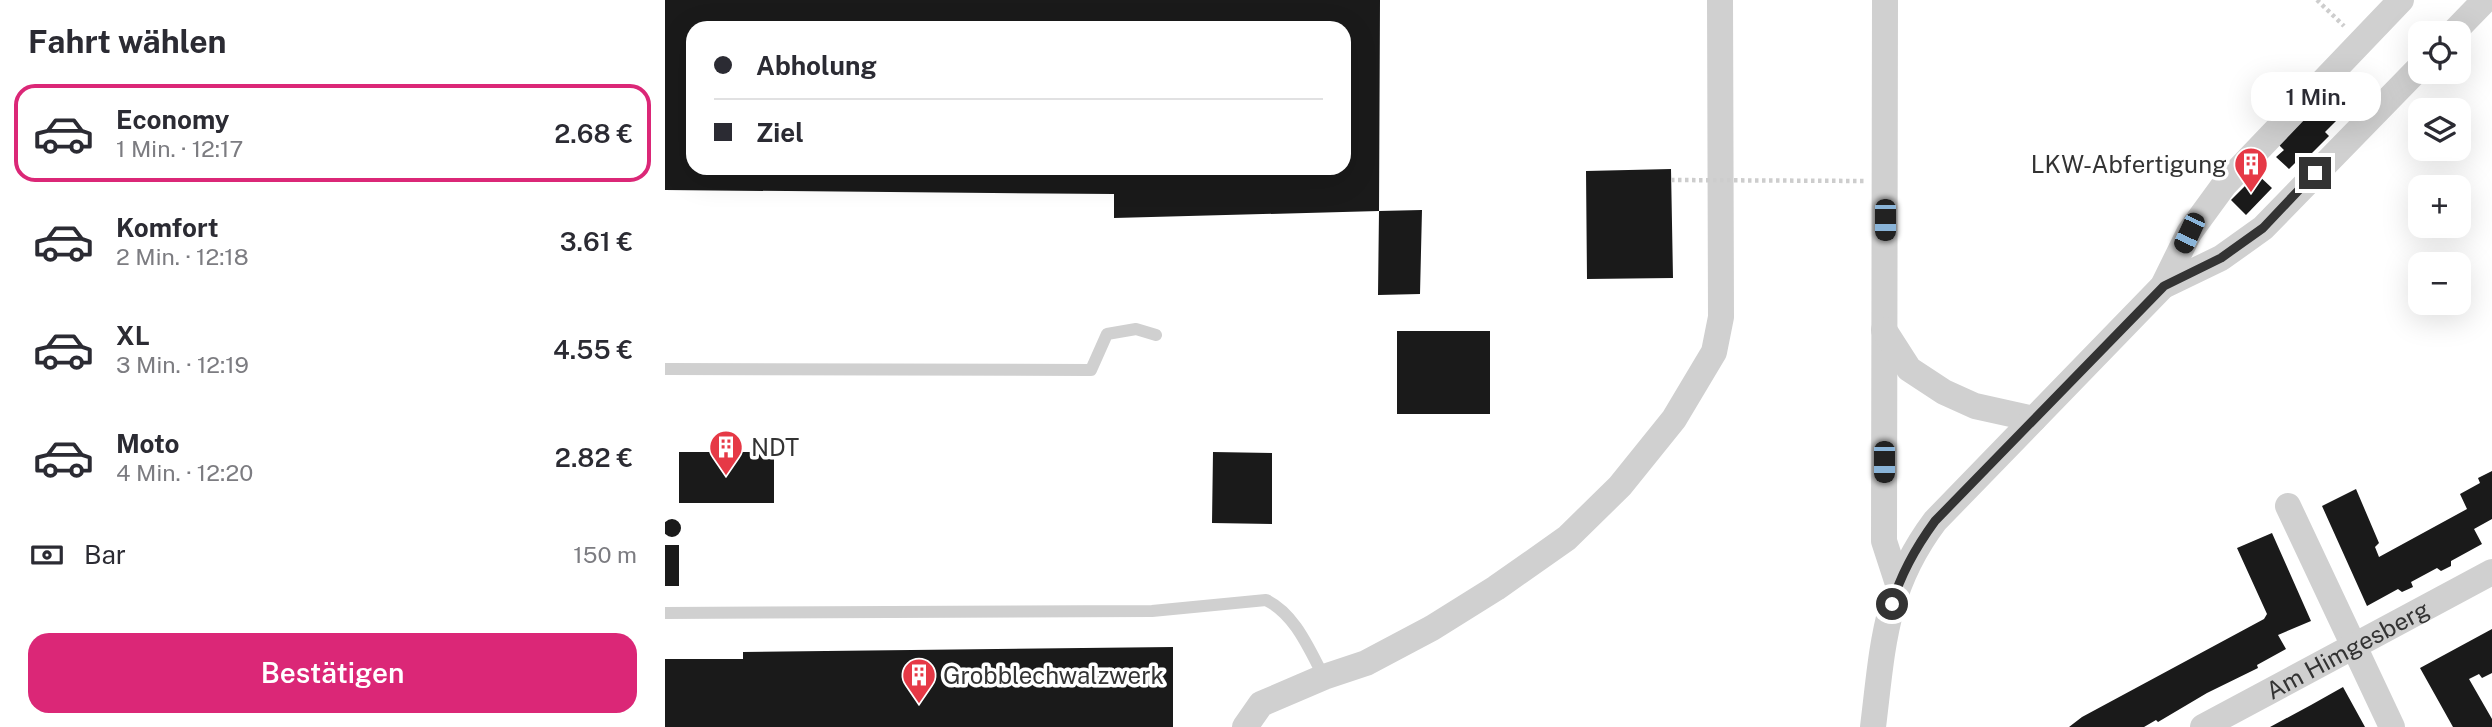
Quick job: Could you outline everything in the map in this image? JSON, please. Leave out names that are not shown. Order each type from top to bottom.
[{"type":"street","points":[[1245,727],[1261,704],[1324,677],[1366,663],[1432,628],[1496,588],[1567,538],[1620,486],[1674,419],[1714,352],[1721,317],[1720,0]]},
{"type":"street","points":[[1885,0],[1884,541],[1898,584]]},
{"type":"street","points":[[1873,727],[1886,625],[1898,584],[1916,547],[1935,521],[2164,286],[2189,233],[2224,185],[2286,117],[2401,0]]},
{"type":"street","points":[[2465,21],[2485,0]]},
{"type":"street","points":[[2164,286],[2221,258],[2263,228],[2408,79]]},
{"type":"street","points":[[1884,330],[1909,369],[1944,392],[1975,406],[2034,419]]},
{"type":"street","points":[[2288,506],[2392,727]]},
{"type":"street","name":"Am Himgesberg","points":[[2203,727],[2492,572]]},
{"type":"lane","points":[[665,369],[1091,370],[1107,334],[1136,329],[1156,335]]},
{"type":"lane","points":[[665,612],[1152,611],[1266,600],[1288,615],[1324,677]]},
{"type":"path","points":[[2317,0],[2332,15]]},
{"type":"path","points":[[1671,180],[1864,181]]},
{"type":"building","points":[[665,0],[1380,0],[1379,211],[1114,218],[1114,194],[665,190]]},
{"type":"building","points":[[2345,88],[2357,100],[2325,132],[2329,136],[2300,165],[2296,162],[2289,169],[2276,157],[2284,150],[2279,145],[2308,115],[2313,120]]},
{"type":"building","points":[[1671,169],[1673,278],[1587,279],[1586,171]]},
{"type":"building","name":"LKW-Abfertigung","points":[[2257,174],[2272,188],[2246,215],[2231,200]]},
{"type":"building","points":[[1422,210],[1420,294],[1378,295],[1379,211]]},
{"type":"building","points":[[1397,331],[1490,331],[1490,414],[1397,414]]},
{"type":"building","name":"NDT","points":[[679,452],[774,452],[774,503],[679,503]]},
{"type":"building","points":[[1213,452],[1272,453],[1272,524],[1212,523]]},
{"type":"building","points":[[2492,471],[2492,519],[2474,529],[2482,544],[2451,561],[2451,566],[2441,571],[2437,568],[2411,582],[2413,587],[2402,592],[2398,589],[2367,606],[2322,506],[2356,489],[2379,543],[2375,547],[2379,557],[2467,509],[2460,494],[2480,483],[2478,478]]},
{"type":"building","points":[[676,519],[681,524],[679,535],[665,535],[665,521]]},
{"type":"building","points":[[2272,533],[2311,621],[2278,635],[2286,649],[2257,665],[2258,668],[2207,693],[2158,722],[2156,720],[2144,727],[2069,727],[2082,717],[2264,619],[2267,614],[2237,548]]},
{"type":"building","points":[[665,545],[679,545],[679,586],[665,586]]},
{"type":"building","points":[[2492,629],[2492,673],[2482,678],[2479,674],[2469,679],[2492,719],[2492,727],[2453,727],[2420,668]]},
{"type":"building","name":"Grobblechwalzwerk","points":[[1173,647],[1173,727],[665,727],[665,659],[743,659],[743,652]]},
{"type":"building","points":[[2343,687],[2365,727],[2270,727],[2311,705]]},
{"type":"place","name":"LKW-Abfertigung","points":[[2251,194]]},
{"type":"place","name":"NDT","points":[[726,477]]},
{"type":"place","name":"Grobblechwalzwerk","points":[[919,705]]},
{"type":"route","points":[[1892,604],[1898,584],[1916,547],[1935,521],[2164,286],[2221,258],[2263,228],[2315,173]]}]
